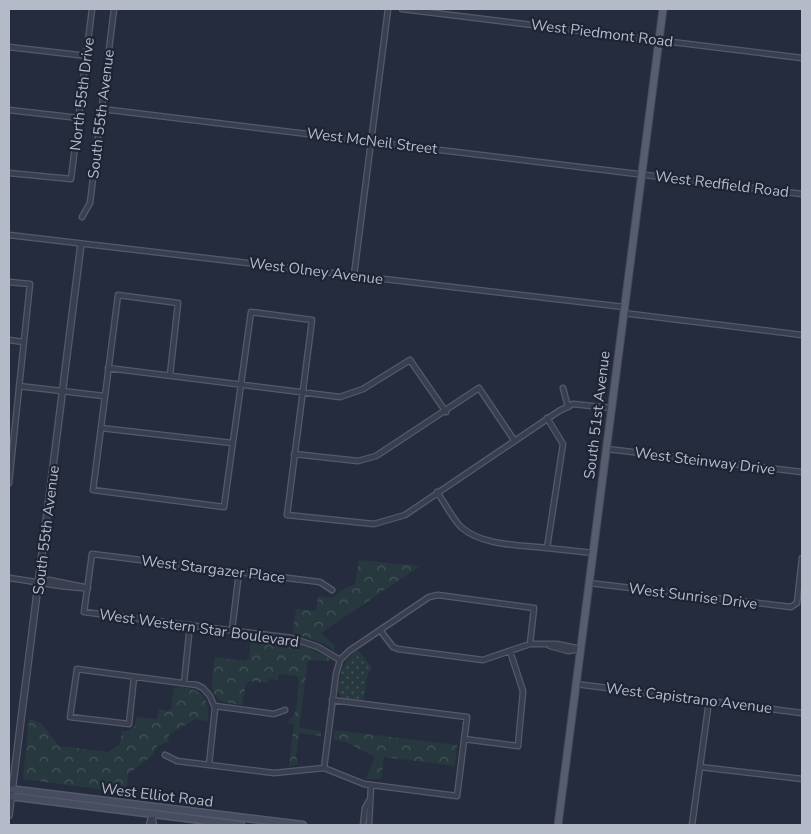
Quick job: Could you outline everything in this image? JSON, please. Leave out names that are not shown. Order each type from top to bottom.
[{"type":"main road","name":"South 51st Avenue","points":[[558,825],[662,9]]},
{"type":"main road","name":"West Elliot Road","points":[[10,793],[303,825]]},
{"type":"main road","name":"West Elliot Road","points":[[153,810],[241,825]]},
{"type":"street","name":"North 55th Drive","points":[[9,173],[71,179],[92,9]]},
{"type":"street","name":"South 55th Avenue","points":[[82,217],[90,203],[114,9]]},
{"type":"street","points":[[354,275],[388,9]]},
{"type":"street","name":"West Piedmont Road","points":[[402,9],[802,58]]},
{"type":"street","points":[[9,47],[86,56]]},
{"type":"street","name":"West McNeil Street","points":[[102,109],[641,174]]},
{"type":"street","points":[[9,110],[79,118]]},
{"type":"street","name":"West Redfield Road","points":[[641,174],[802,194]]},
{"type":"street","name":"West Olney Avenue","points":[[9,235],[354,275],[802,335]]},
{"type":"street","name":"South 55th Avenue","points":[[9,816],[10,793],[64,392],[81,244]]},
{"type":"street","points":[[9,282],[30,284],[9,483]]},
{"type":"street","points":[[170,375],[178,303],[118,295],[93,490],[224,507],[251,312],[312,320],[287,515],[374,524],[405,515],[547,418],[573,404],[612,408]]},
{"type":"street","points":[[9,340],[24,342]]},
{"type":"street","points":[[108,368],[340,397],[363,389],[410,360],[446,412]]},
{"type":"street","points":[[19,386],[104,396]]},
{"type":"street","points":[[294,454],[358,462],[376,456],[446,412],[479,388],[514,440]]},
{"type":"street","points":[[563,388],[568,407]]},
{"type":"street","points":[[547,418],[563,444],[547,548]]},
{"type":"street","points":[[9,426],[15,427]]},
{"type":"street","points":[[101,428],[232,443]]},
{"type":"street","name":"West Steinway Drive","points":[[607,449],[802,472]]},
{"type":"street","points":[[437,492],[462,527],[479,537],[593,553]]},
{"type":"street","name":"West Stargazer Place","points":[[88,588],[92,554],[320,582],[332,590]]},
{"type":"street","name":"West Sunrise Drive","points":[[589,583],[791,607],[796,603],[802,558]]},
{"type":"street","points":[[232,630],[239,572]]},
{"type":"street","name":"West Western Star Boulevard","points":[[9,578],[39,582],[49,580],[88,588],[84,612],[292,638],[318,647],[340,660]]},
{"type":"street","points":[[324,768],[332,700],[340,660],[429,597],[438,595],[534,608],[530,644]]},
{"type":"street","points":[[184,684],[190,625]]},
{"type":"street","points":[[380,630],[393,647],[409,651],[483,660],[530,644],[550,646],[557,644],[581,649]]},
{"type":"street","points":[[464,740],[518,746],[523,692],[510,651]]},
{"type":"street","points":[[134,676],[129,724],[70,717],[76,669],[134,676],[203,688],[215,706],[209,765]]},
{"type":"street","name":"West Capistrano Avenue","points":[[576,684],[802,713]]},
{"type":"street","points":[[165,755],[177,761],[274,773],[324,768],[371,785],[457,796],[467,717],[332,700]]},
{"type":"street","points":[[692,825],[709,701]]},
{"type":"street","points":[[215,706],[274,714],[286,710]]},
{"type":"street","points":[[700,767],[802,779]]},
{"type":"street","points":[[369,825],[371,785]]},
{"type":"street","points":[[363,825],[365,808],[369,801]]},
{"type":"street","points":[[149,825],[153,810]]},
{"type":"street","points":[[153,810],[154,825]]},
{"type":"green space","points":[[359,560],[420,566],[321,633],[335,646],[334,651],[325,644],[293,633],[296,609],[316,611],[318,596],[333,598],[340,591],[355,584]]},
{"type":"green space","points":[[251,637],[303,645],[330,659],[330,661],[308,660],[299,728],[321,731],[321,736],[299,733],[296,756],[298,764],[289,767],[294,724],[288,723],[296,711],[299,680],[297,676],[279,674],[278,680],[268,679],[267,683],[250,681],[246,684],[242,705],[222,701],[213,692],[212,677],[215,657],[245,661],[249,658]]},
{"type":"green space","points":[[358,650],[372,668],[367,676],[364,700],[342,698],[338,692],[343,668],[348,658]]},
{"type":"green space","points":[[180,687],[194,690],[203,696],[208,706],[208,721],[195,719],[169,735],[168,742],[157,746],[153,755],[128,774],[127,793],[23,779],[29,719],[41,723],[59,746],[108,752],[120,744],[122,731],[129,731],[135,726],[136,717],[157,719],[159,709],[168,711],[171,709],[174,688]]},
{"type":"green space","points":[[334,730],[457,745],[455,766],[384,757],[381,779],[366,779],[375,757],[346,742],[333,740]]}]
